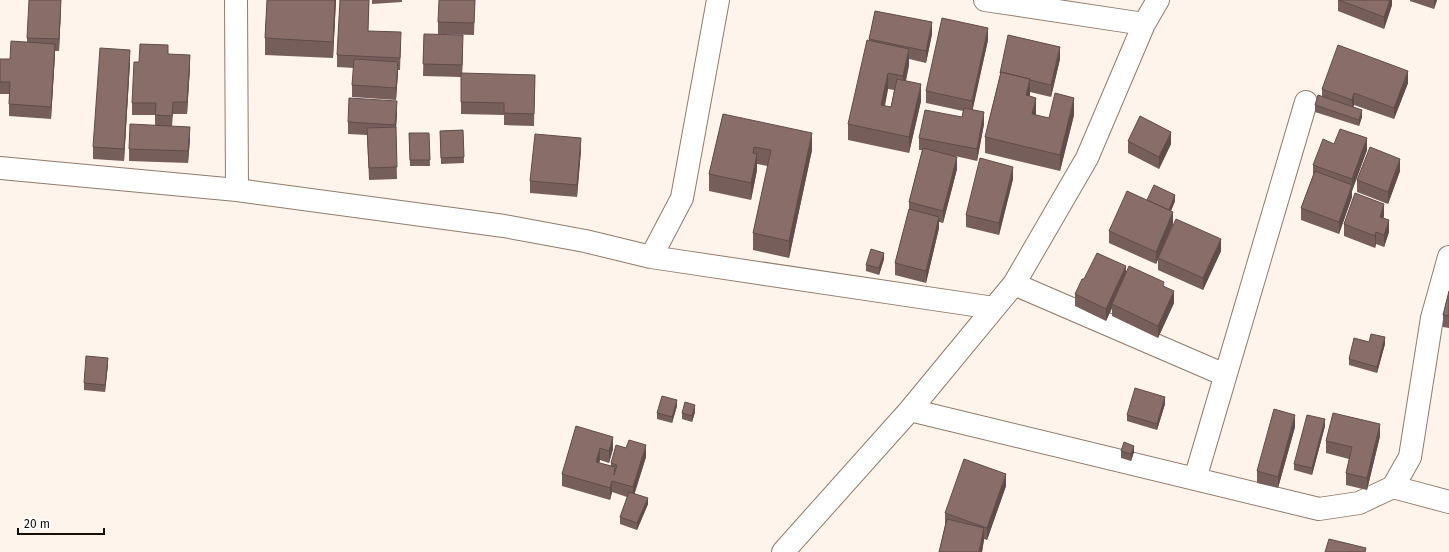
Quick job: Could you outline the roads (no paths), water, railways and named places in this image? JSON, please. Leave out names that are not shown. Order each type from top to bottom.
[{"type":"street","points":[[236,0],[237,190]]},
{"type":"street","points":[[651,257],[682,198],[718,0]]},
{"type":"street","points":[[985,0],[1144,24]]},
{"type":"street","points":[[783,552],[910,410],[1014,284],[1087,158],[1144,24],[1158,0]]},
{"type":"street","points":[[1195,480],[1306,102]]},
{"type":"street","points":[[0,168],[237,190],[504,226],[585,241],[651,257],[994,308]]},
{"type":"street","points":[[910,410],[1319,509],[1359,503],[1393,486],[1410,457],[1432,318],[1449,258]]},
{"type":"street","points":[[1014,284],[1226,375]]},
{"type":"street","points":[[1393,486],[1449,502]]}]
